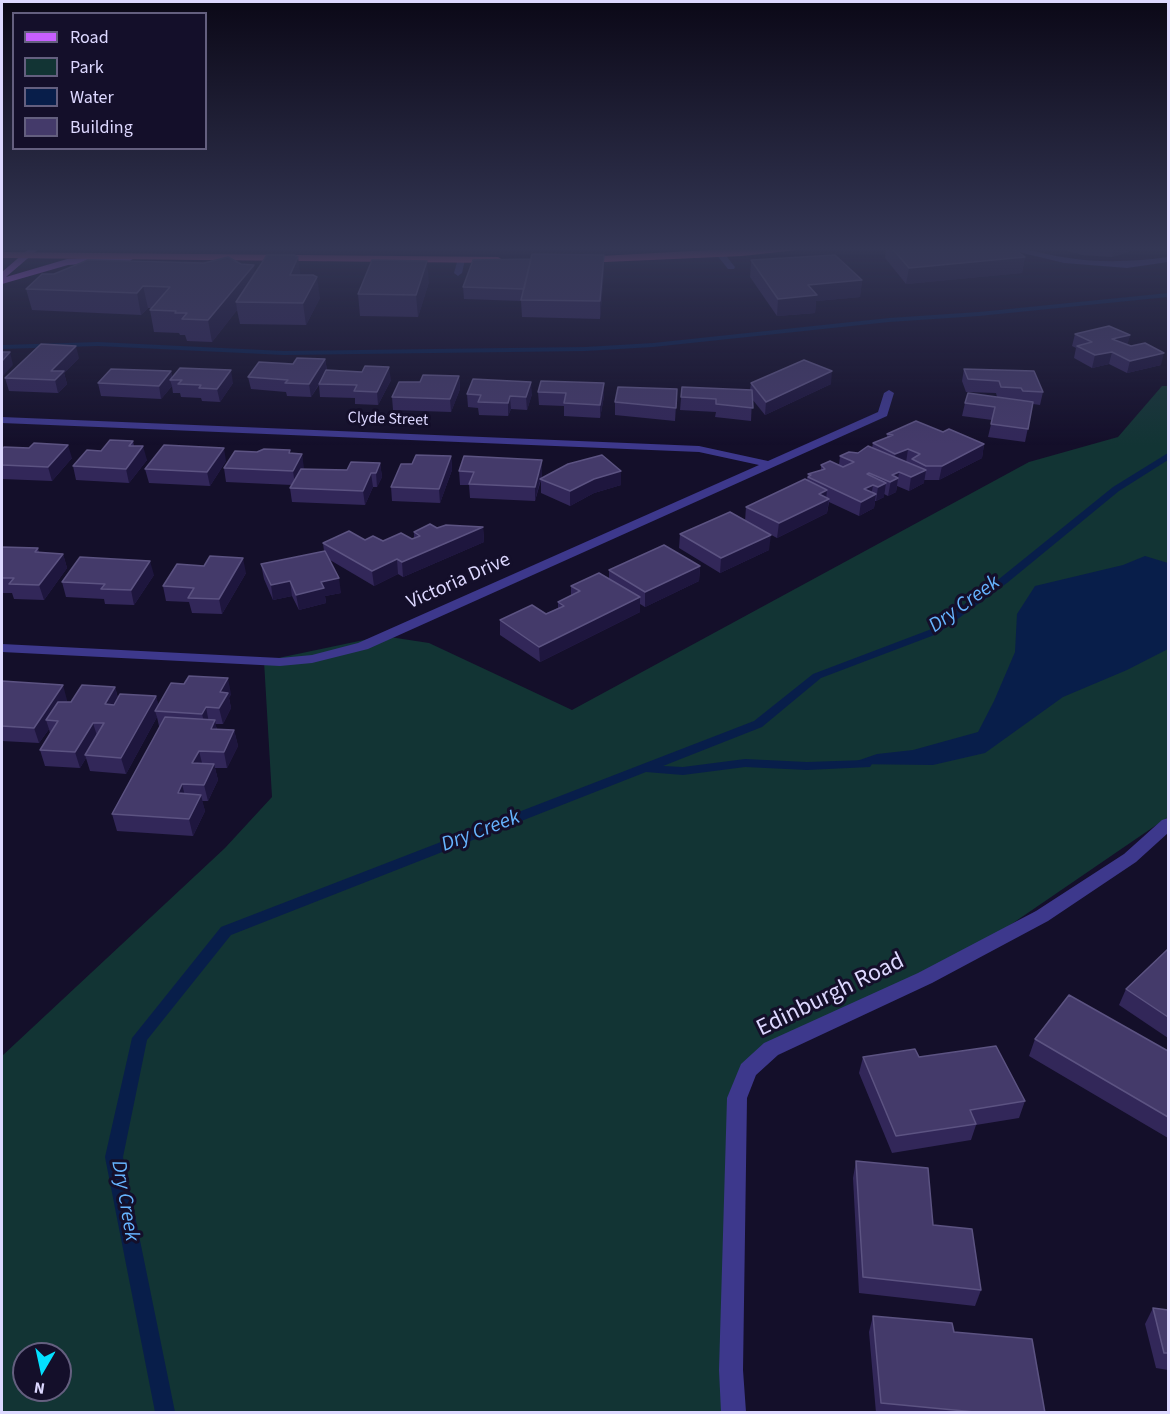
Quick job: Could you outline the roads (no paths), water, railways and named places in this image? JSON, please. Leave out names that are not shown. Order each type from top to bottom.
[{"type":"street","name":"Victoria Drive","points":[[2,648],[280,662],[312,659],[363,646],[883,414],[889,393]]},
{"type":"street","name":"Clyde Street","points":[[2,420],[699,450],[728,454],[771,465]]},
{"type":"street","name":"Edinburgh Road","points":[[733,1413],[731,1370],[737,1098],[748,1070],[771,1049],[925,978],[1042,916],[1130,858],[1168,824]]},
{"type":"water","points":[[1145,556],[1168,563],[1168,649],[1127,670],[1063,697],[985,753],[933,765],[848,764],[877,754],[913,750],[978,732],[1015,652],[1017,614],[1035,586],[1123,565]]},
{"type":"waterway","points":[[2,347],[98,344],[284,353],[585,349],[653,345],[889,320],[989,313]]},
{"type":"waterway","name":"Dry Creek","points":[[165,1412],[114,1157],[140,1038],[226,931],[758,724],[817,676],[933,632],[1003,581],[1116,489],[1168,456]]},
{"type":"waterway","points":[[649,769],[683,771],[745,763],[807,766],[866,764]]}]
